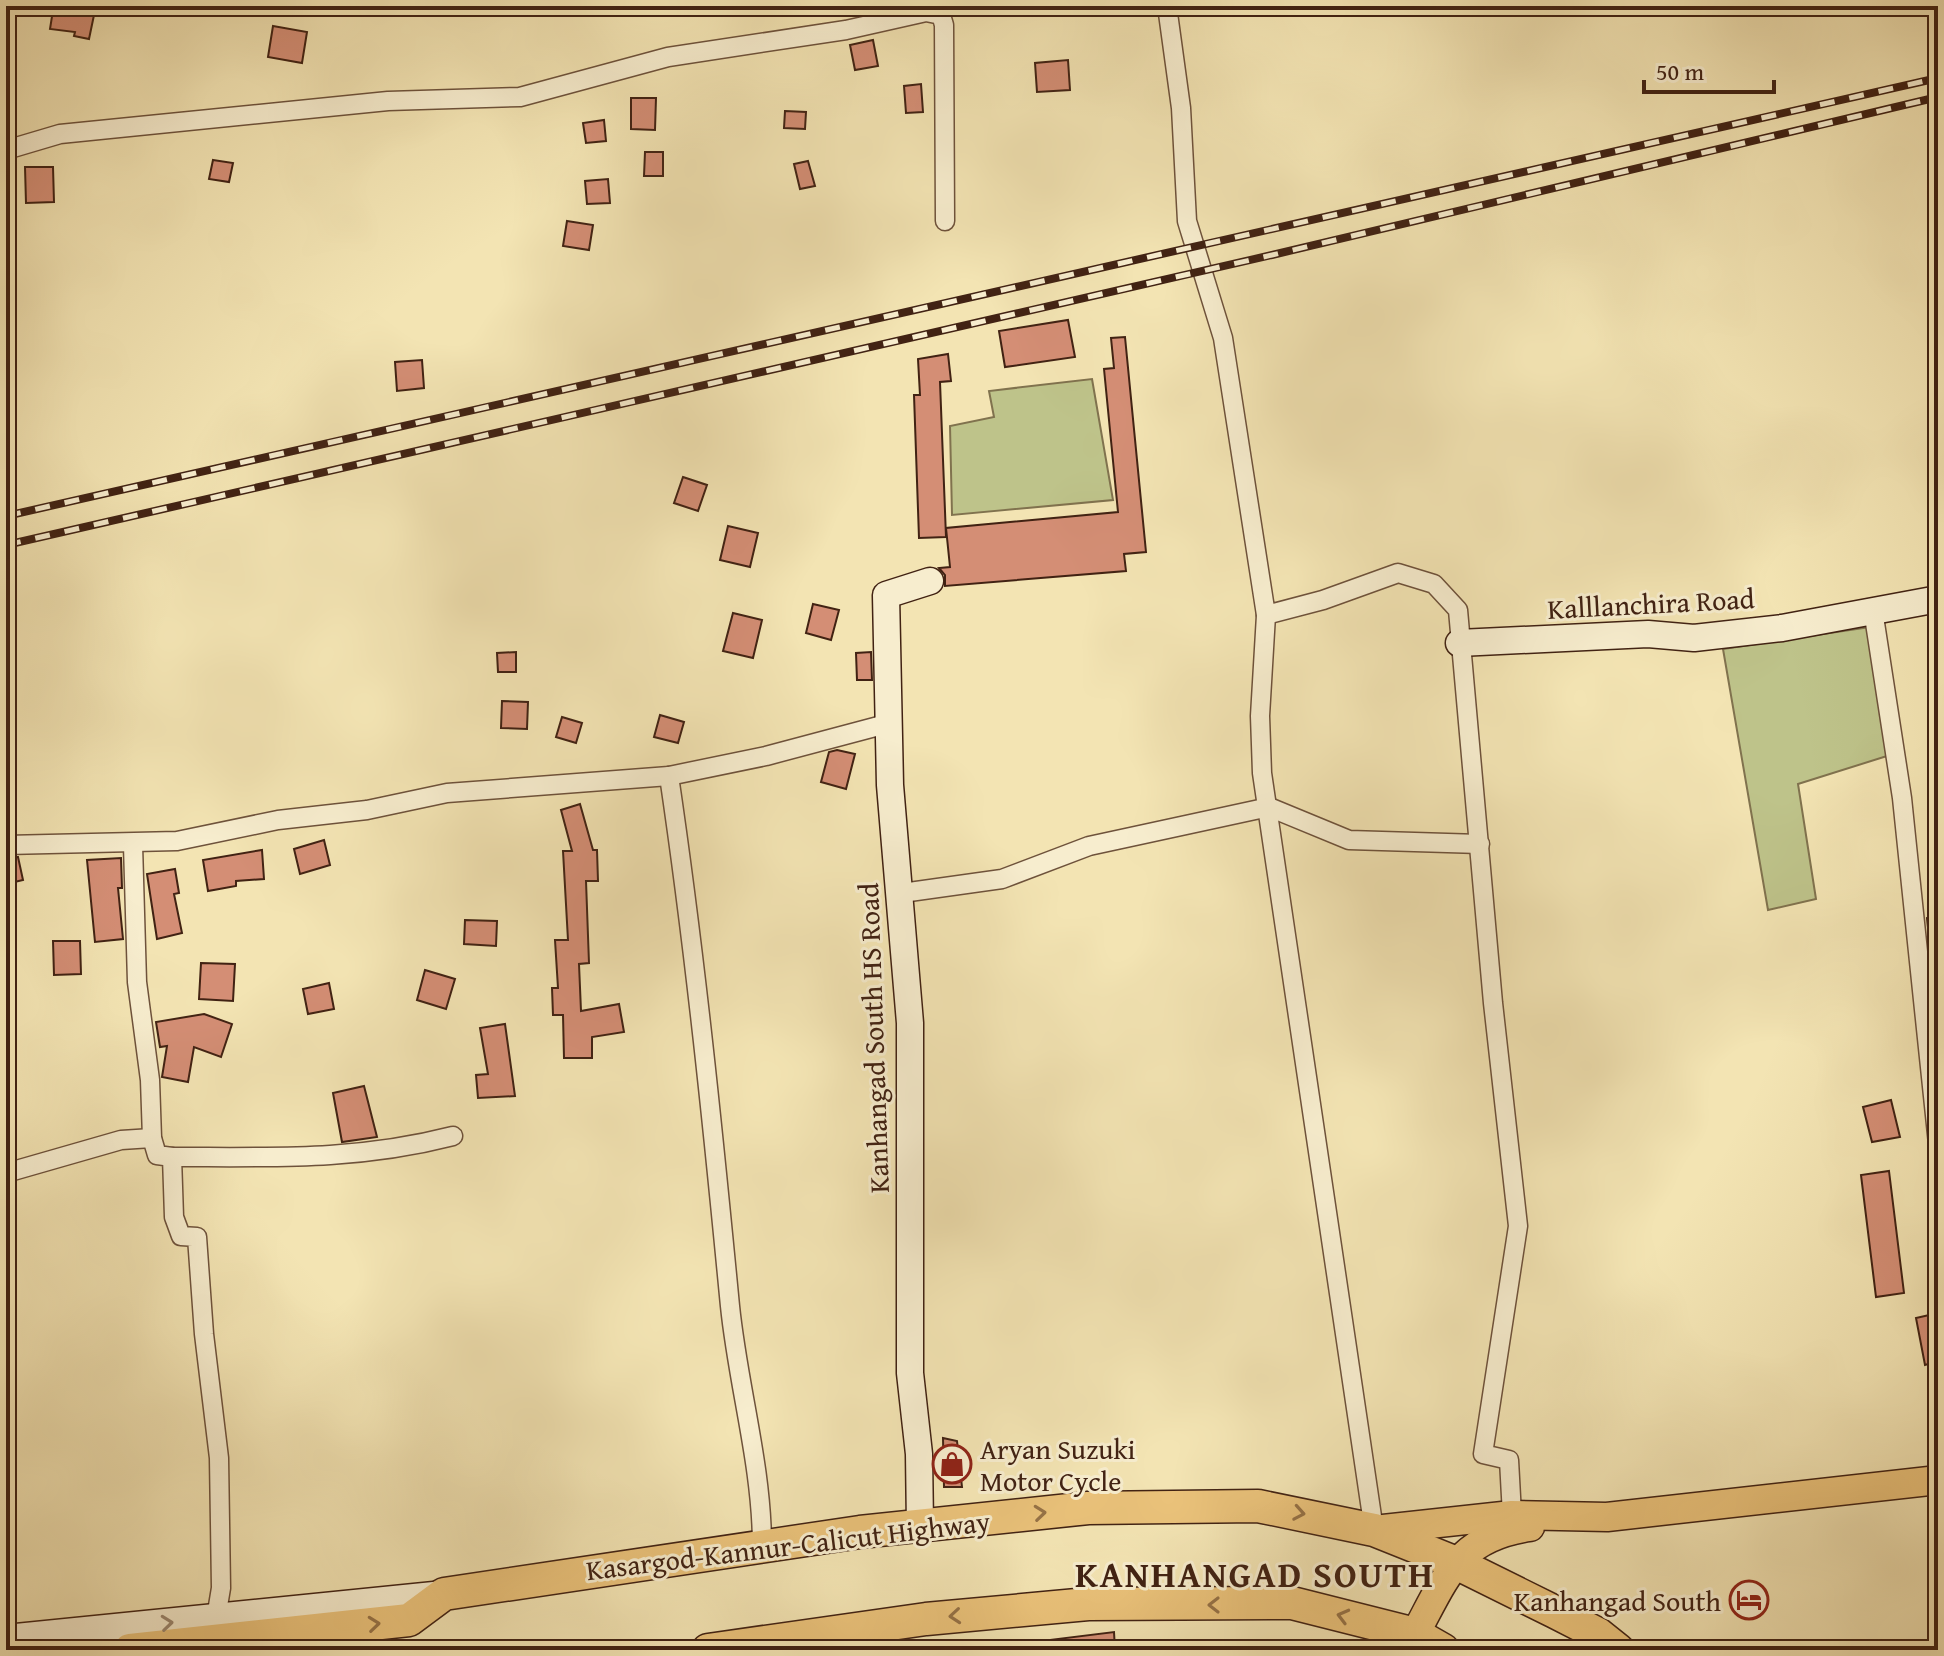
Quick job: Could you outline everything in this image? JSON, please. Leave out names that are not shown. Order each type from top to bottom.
[{"type":"highway","name":"Kasargod-Kannur-Calicut Highway","points":[[130,1650],[409,1620],[444,1594],[762,1546],[1088,1508],[1258,1506],[1374,1530],[1454,1562],[1598,1634],[1618,1650]]},
{"type":"highway","points":[[708,1650],[926,1619],[1088,1604],[1292,1603],[1415,1634],[1443,1650]]},
{"type":"main road","points":[[1415,1634],[1454,1562],[1480,1542],[1518,1529],[1938,1480]]},
{"type":"main road","points":[[1374,1530],[1512,1515],[1607,1517]]},
{"type":"street","points":[[1167,6],[1181,108],[1187,221],[1223,338],[1266,615],[1260,716],[1262,773],[1374,1530]]},
{"type":"street","points":[[6,150],[60,134],[388,101],[520,97],[668,57],[846,30],[926,12],[941,15],[944,25],[945,221]]},
{"type":"street","points":[[1266,615],[1323,600],[1398,573],[1434,584],[1458,610],[1518,1226],[1483,1454],[1509,1460],[1512,1515]]},
{"type":"street","name":"Kanhangad South HS Road","points":[[920,1526],[919,1454],[910,1373],[910,1023],[902,893],[890,785],[886,595],[930,581]]},
{"type":"street","name":"Kalllanchira Road","points":[[1459,643],[1648,634],[1694,638],[1782,628],[1938,599]]},
{"type":"street","points":[[1873,610],[1902,798],[1938,1144]]},
{"type":"street","points":[[6,845],[65,842],[133,845],[177,841],[278,820],[367,810],[447,793],[621,777],[669,776],[766,756],[890,723]]},
{"type":"street","points":[[669,776],[697,963],[731,1309],[762,1511],[762,1546]]},
{"type":"street","points":[[902,893],[1002,879],[1089,846],[1269,807],[1349,840],[1480,844]]},
{"type":"street","points":[[133,845],[133,925],[142,1036],[150,1080],[152,1138],[157,1155],[340,1157],[404,1148],[453,1136]]},
{"type":"street","points":[[7,1179],[121,1140],[152,1138]]},
{"type":"street","points":[[172,1157],[174,1217],[181,1236],[197,1237],[204,1334],[219,1458],[221,1588],[216,1618]]},
{"type":"street","points":[[6,1638],[444,1594]]},
{"type":"path","points":[[6,1243],[14,1224],[7,1179]]},
{"type":"green space","points":[[1092,379],[1113,500],[952,515],[950,426],[994,417],[989,391]]},
{"type":"green space","points":[[1870,627],[1887,756],[1798,784],[1816,899],[1768,910],[1723,649]]},
{"type":"building","points":[[53,10],[94,15],[89,39],[74,36],[75,32],[50,29]]},
{"type":"building","points":[[273,26],[307,32],[302,63],[268,57]]},
{"type":"building","points":[[873,40],[878,66],[855,70],[850,45]]},
{"type":"building","points":[[1068,60],[1070,90],[1037,92],[1035,63]]},
{"type":"building","points":[[921,84],[923,112],[906,113],[904,86]]},
{"type":"building","points":[[631,98],[656,98],[655,130],[631,129]]},
{"type":"building","points":[[785,111],[806,112],[805,129],[784,128]]},
{"type":"building","points":[[604,120],[606,141],[586,143],[583,123]]},
{"type":"building","points":[[645,152],[663,152],[663,176],[644,176]]},
{"type":"building","points":[[213,160],[233,163],[229,182],[209,179]]},
{"type":"building","points":[[808,161],[815,186],[800,189],[794,164]]},
{"type":"building","points":[[25,167],[53,167],[54,202],[26,203]]},
{"type":"building","points":[[608,179],[610,203],[587,204],[585,181]]},
{"type":"building","points":[[567,221],[593,225],[589,250],[563,246]]},
{"type":"building","points":[[1068,320],[1075,357],[1005,367],[999,331]]},
{"type":"building","points":[[1125,337],[1146,552],[1124,554],[1126,571],[945,586],[945,575],[939,568],[950,567],[946,528],[1118,512],[1104,369],[1114,368],[1111,338]]},
{"type":"building","points":[[948,354],[951,381],[940,382],[946,537],[919,538],[914,395],[920,395],[918,359]]},
{"type":"building","points":[[422,360],[424,388],[397,391],[395,362]]},
{"type":"building","points":[[683,477],[707,485],[698,511],[674,503]]},
{"type":"building","points":[[728,526],[758,533],[750,567],[720,560]]},
{"type":"building","points":[[813,604],[839,610],[831,640],[806,633]]},
{"type":"building","points":[[733,613],[762,620],[753,658],[723,651]]},
{"type":"building","points":[[516,652],[516,672],[498,672],[497,653]]},
{"type":"building","points":[[871,652],[872,680],[857,680],[856,653]]},
{"type":"building","points":[[502,701],[528,702],[527,729],[501,728]]},
{"type":"building","points":[[660,715],[684,722],[678,743],[654,737]]},
{"type":"building","points":[[562,717],[582,723],[576,743],[556,737]]},
{"type":"building","points":[[837,750],[855,754],[846,789],[821,782],[829,752]]},
{"type":"building","points":[[580,804],[593,850],[597,850],[598,881],[586,881],[589,963],[579,964],[581,1011],[619,1004],[624,1032],[592,1037],[592,1058],[564,1058],[563,1015],[553,1015],[552,988],[558,988],[555,940],[568,940],[563,851],[572,851],[561,810]]},
{"type":"building","points":[[324,840],[330,865],[300,874],[294,849]]},
{"type":"building","points":[[262,850],[264,879],[236,881],[236,886],[208,891],[203,860]]},
{"type":"building","points":[[6,857],[18,857],[23,880],[6,884]]},
{"type":"building","points":[[121,858],[122,888],[118,888],[123,939],[95,942],[87,860]]},
{"type":"building","points":[[175,869],[179,893],[174,894],[182,933],[157,939],[147,874]]},
{"type":"building","points":[[1938,916],[1938,956],[1931,957],[1927,918]]},
{"type":"building","points":[[465,920],[497,921],[496,946],[464,944]]},
{"type":"building","points":[[53,941],[80,941],[81,974],[54,975]]},
{"type":"building","points":[[201,963],[235,964],[233,1001],[199,999]]},
{"type":"building","points":[[425,970],[455,979],[446,1009],[417,1000]]},
{"type":"building","points":[[329,983],[334,1009],[308,1014],[303,989]]},
{"type":"building","points":[[204,1014],[232,1024],[221,1057],[194,1047],[188,1082],[162,1077],[167,1046],[160,1047],[156,1022]]},
{"type":"building","points":[[505,1024],[515,1096],[478,1098],[476,1075],[488,1074],[480,1028]]},
{"type":"building","points":[[364,1086],[377,1137],[342,1142],[333,1093]]},
{"type":"building","points":[[1891,1100],[1900,1137],[1872,1142],[1863,1107]]},
{"type":"building","points":[[1889,1171],[1904,1293],[1876,1297],[1861,1175]]},
{"type":"building","points":[[1938,1313],[1938,1361],[1925,1365],[1916,1318]]},
{"type":"building","name":"Aryan Suzuki Motor Cycle","points":[[943,1438],[957,1441],[962,1487],[944,1487]]},
{"type":"building","points":[[1114,1632],[1115,1650],[1042,1650],[1041,1641]]},
{"type":"railway","points":[[6,516],[1938,78]]},
{"type":"railway","points":[[6,545],[1272,255],[1938,97]]},
{"type":"place","name":"Aryan Suzuki Motor Cycle","points":[[952,1464]]},
{"type":"place","name":"Kanhangad South","points":[[1749,1600]]},
{"type":"district","name":"KANHANGAD SOUTH","points":[[1255,1573]]}]
